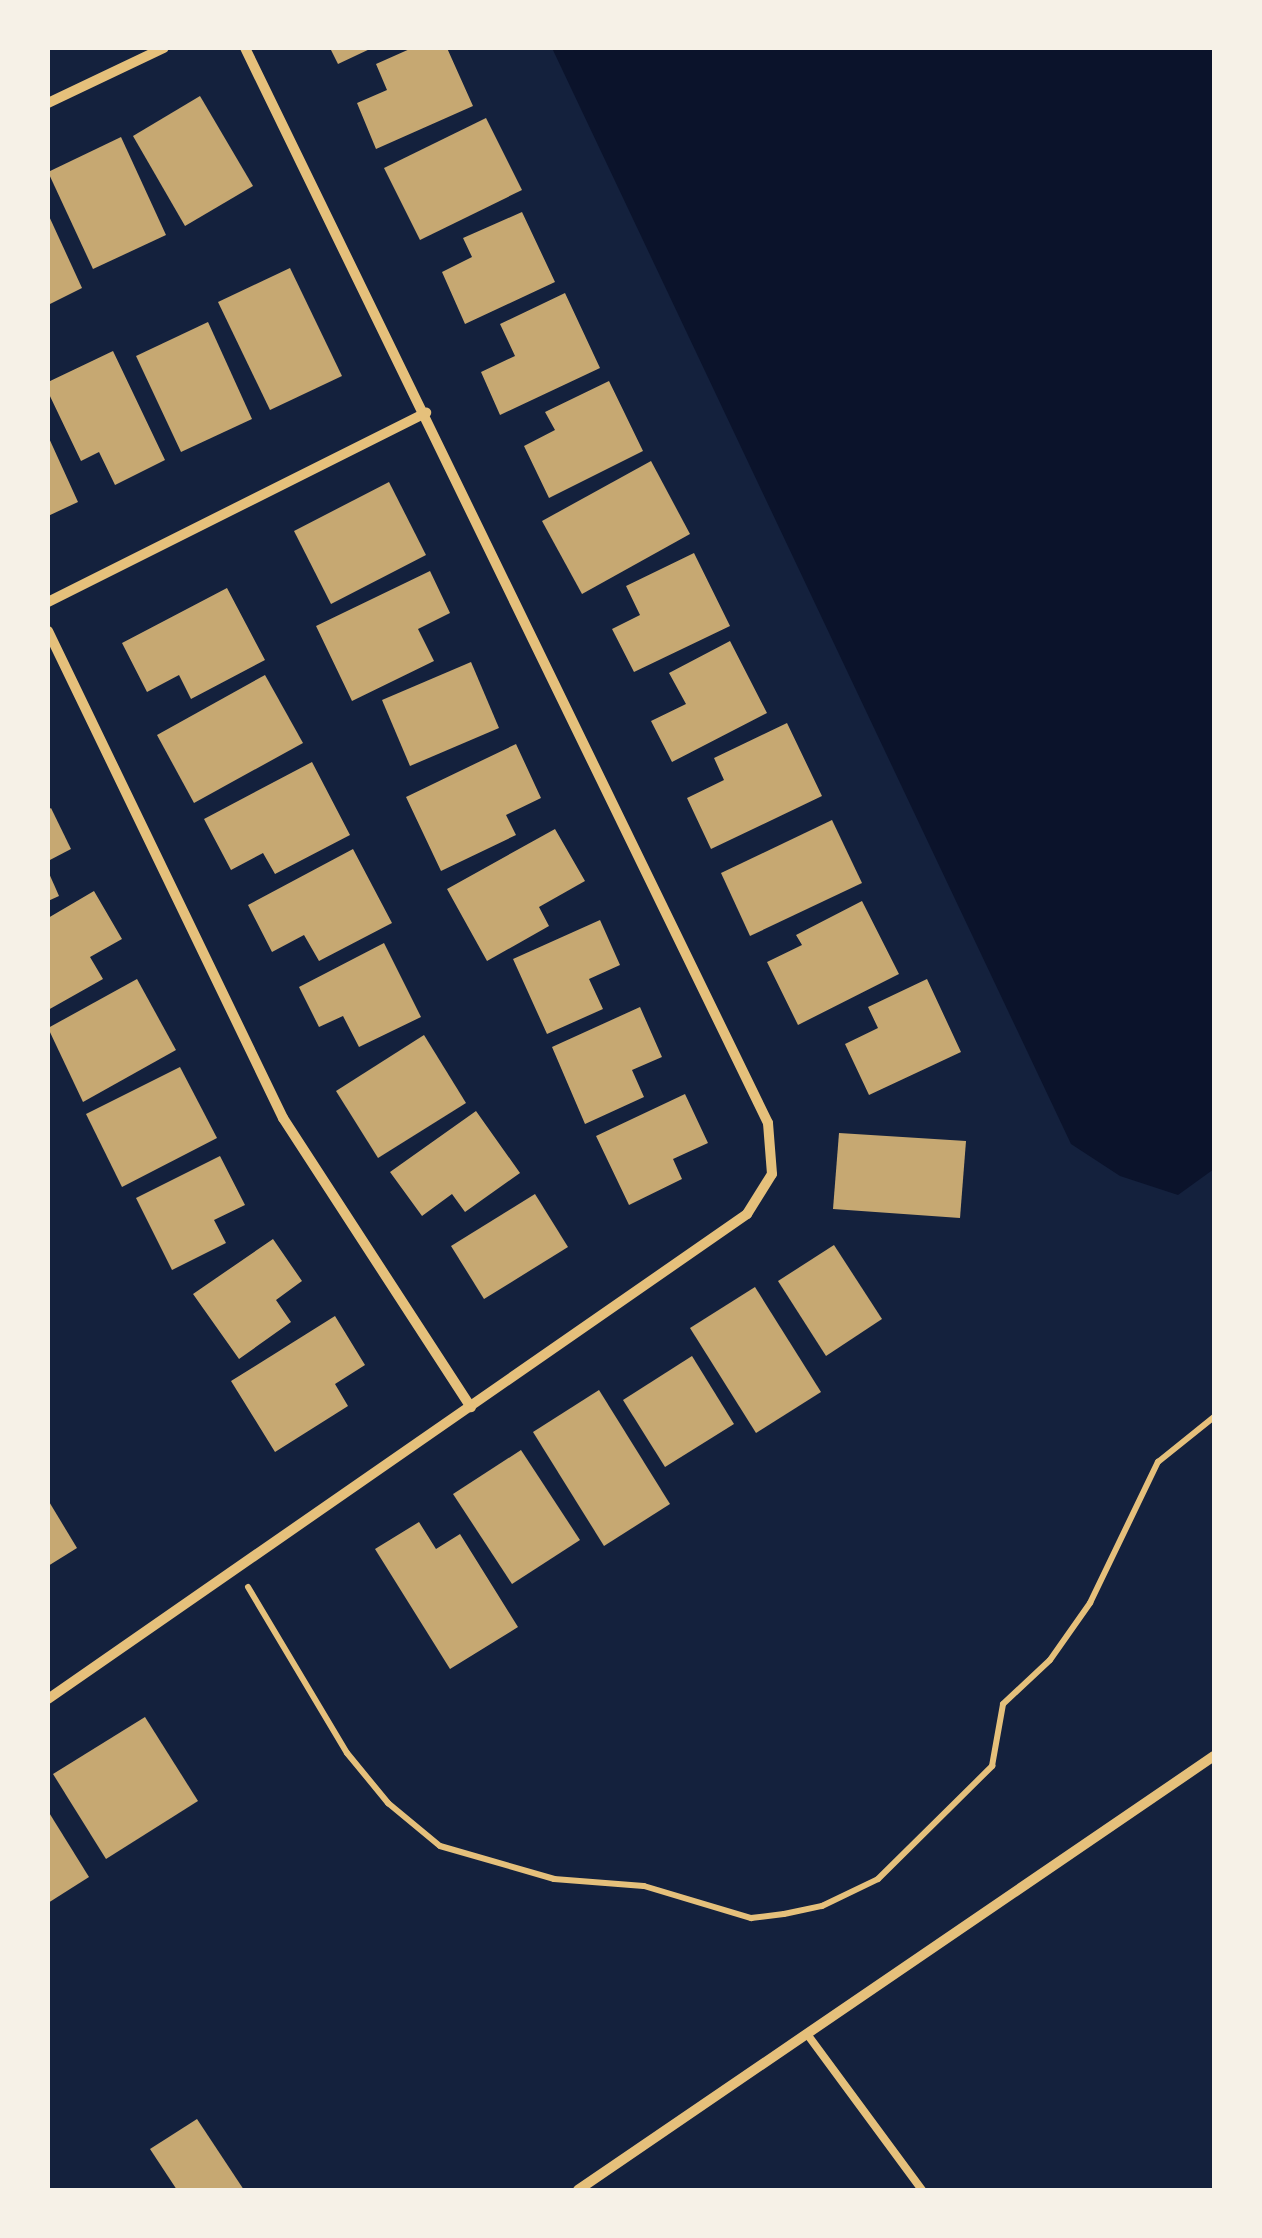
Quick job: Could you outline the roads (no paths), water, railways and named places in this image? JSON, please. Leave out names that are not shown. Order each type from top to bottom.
[{"type":"street","points":[[48,102],[164,48]]},
{"type":"street","points":[[48,1699],[747,1214],[772,1174],[768,1123],[426,413],[245,48]]},
{"type":"street","points":[[48,602],[426,413]]},
{"type":"street","points":[[48,631],[282,1118],[470,1407]]},
{"type":"street","points":[[578,2190],[1214,1756]]},
{"type":"lane","points":[[807,2034],[922,2190]]},
{"type":"water","points":[[552,48],[1214,48],[1214,1169],[1178,1195],[1120,1176],[1071,1144]]}]
